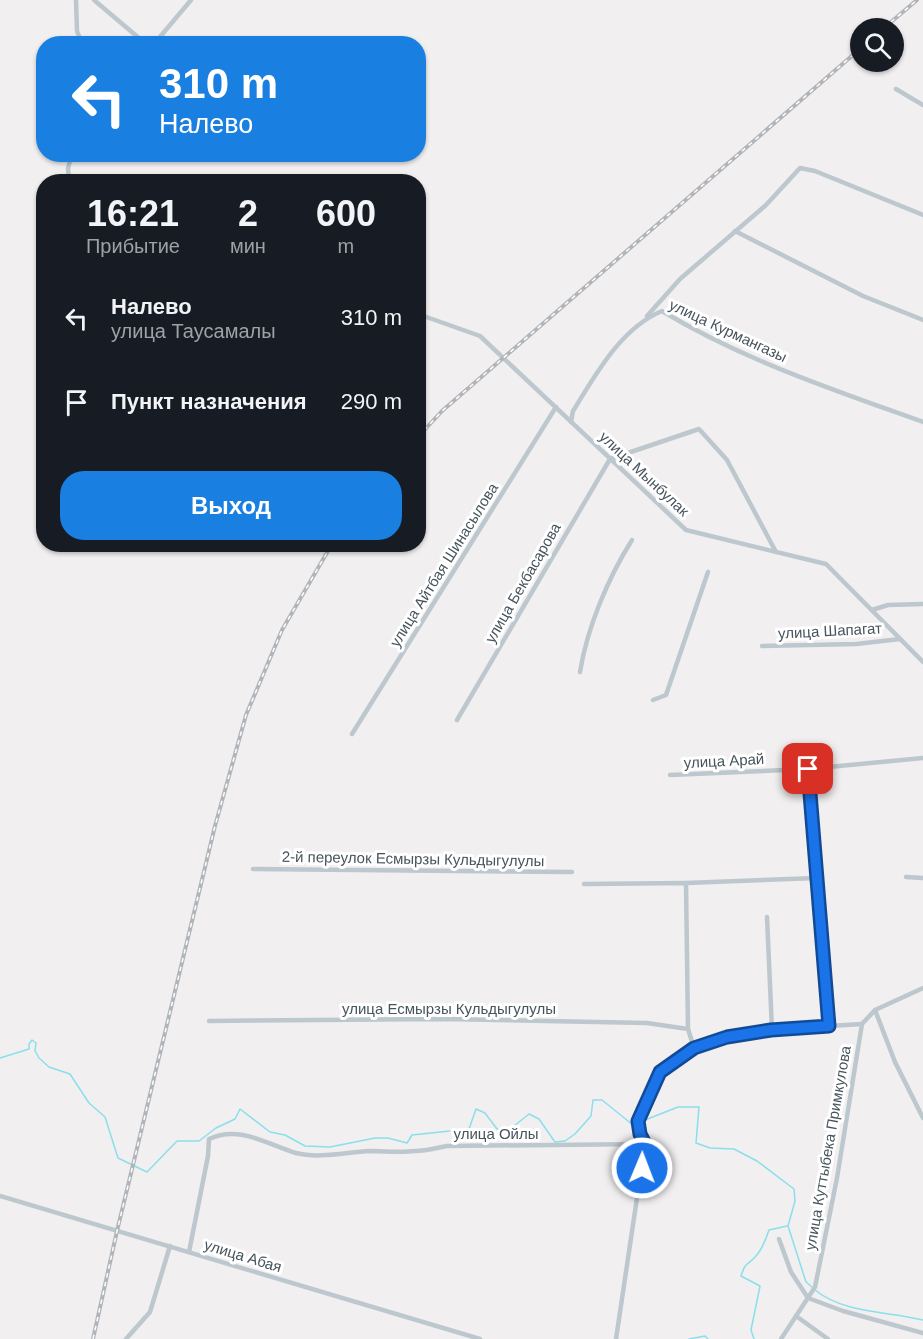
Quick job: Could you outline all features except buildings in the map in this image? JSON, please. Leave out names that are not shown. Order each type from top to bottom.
[{"type":"street","points":[[76,0],[76,31],[78,36]]},
{"type":"street","points":[[94,0],[137,36]]},
{"type":"street","points":[[161,36],[191,0]]},
{"type":"street","points":[[896,89],[923,105]]},
{"type":"street","points":[[646,318],[680,279],[765,205],[800,168],[815,171],[923,215]]},
{"type":"street","points":[[735,231],[863,296],[923,320]]},
{"type":"street","name":"улица Курмангазы","points":[[571,422],[573,411],[595,376],[618,346],[646,318],[662,311],[690,328],[804,380],[923,422]]},
{"type":"street","name":"улица Мынбулак","points":[[426,317],[480,336],[686,530],[826,564],[923,662]]},
{"type":"street","name":"улица Айтбая Шинасылова","points":[[352,734],[556,407]]},
{"type":"street","points":[[610,459],[699,429],[727,460],[776,552]]},
{"type":"street","name":"улица Бекбасарова","points":[[457,720],[610,459]]},
{"type":"street","points":[[580,672],[584,649],[616,566],[632,540]]},
{"type":"street","points":[[653,700],[666,695],[708,572]]},
{"type":"street","points":[[872,610],[888,605],[923,604]]},
{"type":"street","name":"улица Шапагат","points":[[762,646],[856,644],[900,639]]},
{"type":"street","name":"улица Арай","points":[[670,776],[808,769],[923,758]]},
{"type":"street","points":[[808,769],[829,1026]]},
{"type":"street","name":"2-й переулок Есмырзы Кульдыгулулы","points":[[253,869],[573,872]]},
{"type":"street","points":[[906,877],[923,878]]},
{"type":"street","points":[[584,884],[817,878]]},
{"type":"street","points":[[686,883],[688,1029],[694,1048]]},
{"type":"street","points":[[767,917],[771,1030]]},
{"type":"street","points":[[616,1339],[645,1144],[640,1134],[638,1121],[660,1072],[694,1048],[727,1037],[771,1030],[861,1024],[875,1010],[923,988]]},
{"type":"street","points":[[875,1010],[895,1062],[923,1118]]},
{"type":"street","name":"улица Есмырзы Кульдыгулулы","points":[[209,1021],[443,1019],[647,1023],[688,1029]]},
{"type":"street","name":"улица Куттыбека Примкулова","points":[[781,1339],[814,1287],[837,1178],[861,1024]]},
{"type":"street","name":"улица Ойлы","points":[[189,1252],[208,1156],[209,1139],[219,1134],[235,1133],[258,1138],[298,1153],[328,1154],[370,1151],[415,1152],[447,1146],[645,1144]]},
{"type":"street","name":"улица Абая","points":[[0,1196],[480,1339]]},
{"type":"street","points":[[779,1239],[792,1272],[808,1298],[843,1311],[923,1333]]},
{"type":"street","points":[[126,1339],[150,1312],[170,1246]]},
{"type":"street","points":[[796,1316],[828,1339]]},
{"type":"waterway","points":[[0,1058],[29,1049],[32,1040],[36,1043],[35,1051],[39,1058],[49,1067],[70,1074],[89,1103],[105,1117],[118,1158],[147,1172],[177,1141],[199,1141],[216,1128],[235,1119],[240,1109],[270,1132],[285,1135],[305,1146],[330,1147],[375,1138],[388,1138],[407,1143],[412,1135],[469,1129],[476,1109],[485,1113],[497,1129],[509,1130],[529,1114],[539,1119],[555,1142],[565,1141],[575,1134],[591,1116],[593,1100],[602,1100],[633,1125],[636,1124]]},
{"type":"waterway","points":[[640,1122],[678,1107],[699,1107],[696,1143],[710,1148],[734,1149],[757,1161],[794,1189],[795,1201],[788,1226],[806,1282],[812,1287]]},
{"type":"waterway","points":[[754,1339],[751,1330],[760,1286],[741,1276],[745,1266],[760,1251],[769,1230],[787,1226]]},
{"type":"waterway","points":[[815,1290],[827,1298],[853,1308],[923,1320]]},
{"type":"waterway","points":[[689,1339],[705,1336],[708,1339]]},
{"type":"railway","points":[[896,18],[917,0]]},
{"type":"railway","points":[[426,428],[442,411],[850,58]]},
{"type":"railway","points":[[93,1339],[215,826],[246,715],[282,630],[327,552]]},
{"type":"route","points":[[642,1168],[645,1144],[640,1134],[638,1121],[660,1072],[694,1048],[727,1037],[771,1030],[829,1026],[808,769]]}]
